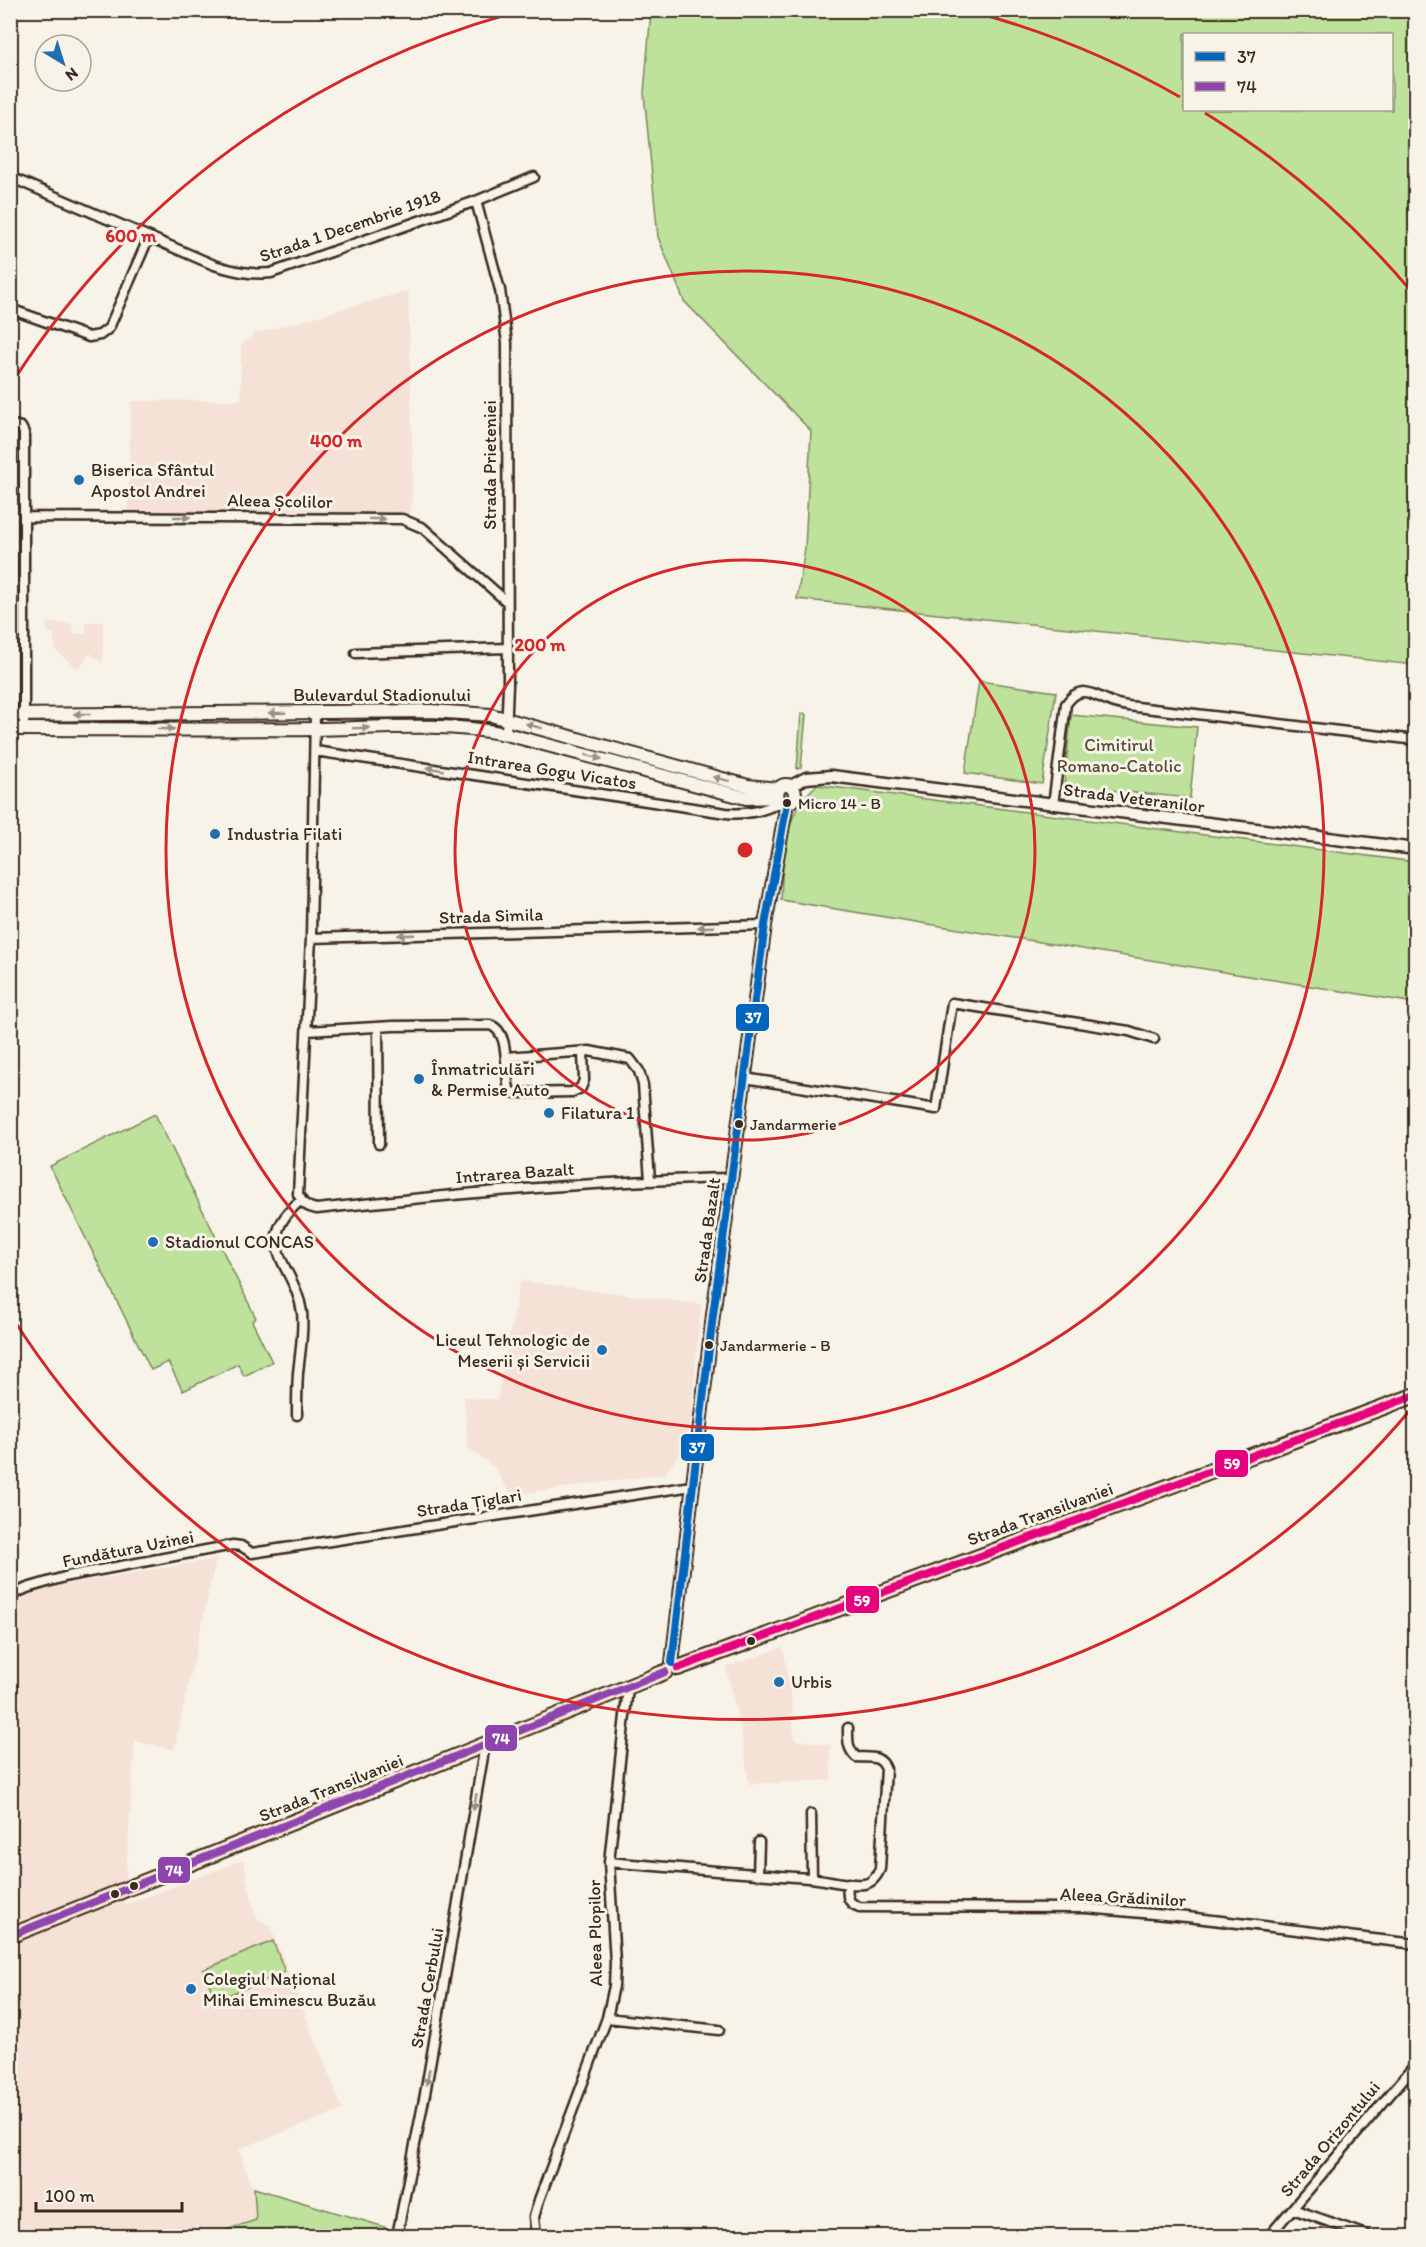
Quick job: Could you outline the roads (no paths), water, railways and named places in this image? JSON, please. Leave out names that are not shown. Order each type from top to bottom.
[{"type":"main road","name":"Bulevardul Stadionului","points":[[10,715],[452,711],[491,715],[785,795]]},
{"type":"main road","name":"Bulevardul Stadionului","points":[[10,729],[315,729],[451,726],[476,728],[746,798],[785,795]]},
{"type":"main road","name":"Strada Bazalt","points":[[672,1668],[692,1486],[765,925],[785,795]]},
{"type":"main road","name":"Strada Transilvaniei","points":[[10,1936],[628,1688],[672,1668],[1416,1395]]},
{"type":"street","name":"Strada 1 Decembrie 1918","points":[[10,177],[214,265],[255,275],[271,273],[476,201],[534,177]]},
{"type":"street","name":"Strada Prieteniei","points":[[476,201],[500,290],[505,320],[506,734]]},
{"type":"street","points":[[10,309],[89,337],[100,336],[109,328],[149,237]]},
{"type":"street","points":[[10,424],[21,427],[24,433],[24,729]]},
{"type":"street","name":"Aleea Școlilor","points":[[25,517],[402,519],[423,528],[506,601]]},
{"type":"street","points":[[356,653],[507,648]]},
{"type":"street","points":[[1053,805],[1066,704],[1072,695],[1081,691],[1128,706],[1416,740]]},
{"type":"street","points":[[297,1415],[302,1311],[276,1245],[279,1224],[302,1202],[298,1194],[311,938],[315,713]]},
{"type":"street","name":"Intrarea Gogu Vicatos","points":[[315,751],[726,813],[759,812],[785,795]]},
{"type":"street","name":"Strada Veteranilor","points":[[785,795],[813,777],[831,776],[1416,849]]},
{"type":"street","name":"Strada Simila","points":[[311,938],[765,925]]},
{"type":"street","points":[[745,1078],[936,1108],[952,1003],[1129,1031],[1154,1039]]},
{"type":"street","points":[[307,1031],[490,1024],[499,1030],[506,1057],[507,1085],[510,1092],[572,1092],[581,1088],[584,1080],[583,1053]]},
{"type":"street","points":[[378,1027],[379,1144]]},
{"type":"street","points":[[506,1057],[589,1051],[630,1059],[639,1071],[643,1085],[650,1180]]},
{"type":"street","name":"Intrarea Bazalt","points":[[302,1202],[308,1207],[317,1209],[448,1195],[650,1180],[732,1178]]},
{"type":"street","name":"Strada Țiglari","points":[[252,1553],[692,1486]]},
{"type":"street","name":"Fundătura Uzinei","points":[[10,1596],[27,1588],[68,1576],[233,1545],[241,1546],[252,1553]]},
{"type":"street","name":"Aleea Plopilor","points":[[536,2236],[534,2217],[539,2200],[607,2018],[615,1975],[609,1862],[628,1688]]},
{"type":"street","points":[[609,1862],[812,1878],[848,1883],[864,1884],[871,1881],[880,1869],[886,1768],[883,1762],[873,1756],[856,1757],[848,1746],[848,1728]]},
{"type":"street","name":"Strada Cerbului","points":[[397,2236],[425,2094],[485,1745]]},
{"type":"street","points":[[811,1814],[812,1878]]},
{"type":"street","points":[[758,1875],[759,1842]]},
{"type":"street","name":"Aleea Grădinilor","points":[[848,1883],[848,1900],[859,1907],[1096,1909],[1187,1917],[1416,1944]]},
{"type":"street","points":[[607,2018],[719,2030]]},
{"type":"street","name":"Strada Orizontului","points":[[1269,2236],[1416,2064]]},
{"type":"street","points":[[1293,2209],[1369,2236]]},
{"type":"place","name":"Biserica Sfântul Apostol Andrei","points":[[79,480]]},
{"type":"place","name":"Micro 14 - B","points":[[787,803]]},
{"type":"place","name":"Industria Filati","points":[[215,834]]},
{"type":"place","name":"Înmatriculări & Permise Auto","points":[[419,1079]]},
{"type":"place","name":"Filatura 1","points":[[549,1113]]},
{"type":"place","name":"Jandarmerie","points":[[739,1124]]},
{"type":"place","name":"Stadionul CONCAS","points":[[153,1242]]},
{"type":"place","name":"Jandarmerie - B","points":[[709,1345]]},
{"type":"place","name":"Liceul Tehnologic de Meserii și Servicii","points":[[602,1350]]},
{"type":"place","name":"Urbis","points":[[779,1682]]},
{"type":"place","name":"Colegiul Național Mihai Eminescu Buzău","points":[[191,1989]]},
{"type":"park label","name":"Cimitirul Romano-Catolic","points":[[1119,756]]}]
